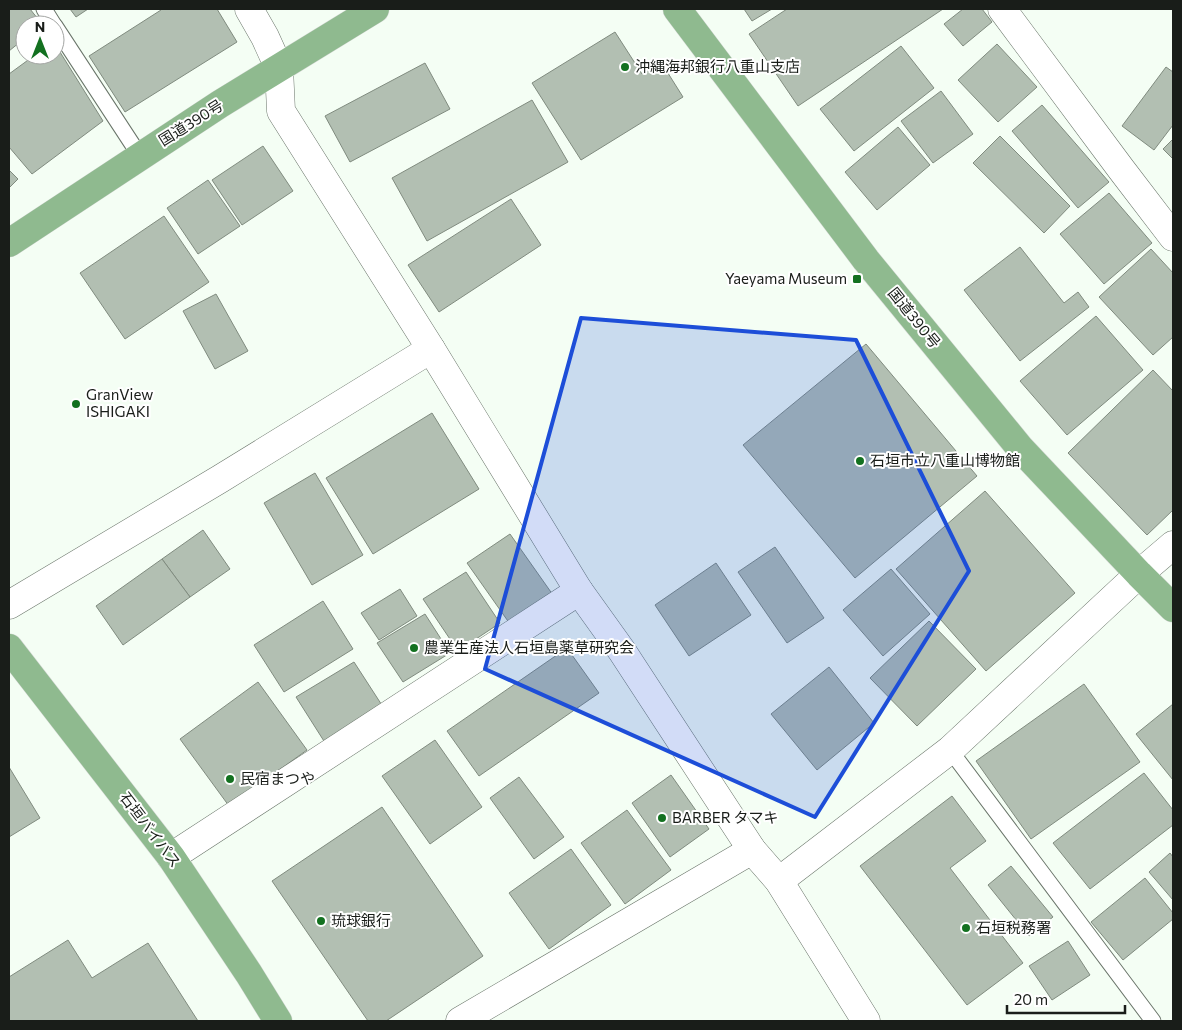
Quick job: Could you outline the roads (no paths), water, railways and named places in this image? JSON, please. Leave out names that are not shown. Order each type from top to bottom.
[{"type":"highway","name":"国道390号","points":[[9,243],[140,156],[375,9]]},
{"type":"highway","name":"国道390号","points":[[677,9],[866,260],[1020,448],[1173,608]]},
{"type":"highway","name":"石垣バイパス","points":[[9,648],[171,857],[278,1021]]},
{"type":"street","points":[[249,9],[266,37],[279,68],[281,111],[580,591],[622,651],[752,850],[779,882],[866,1021]]},
{"type":"street","points":[[1002,9],[1120,169],[1173,237]]},
{"type":"street","points":[[9,605],[229,474],[431,350]]},
{"type":"street","points":[[779,882],[950,750],[1139,574],[1173,546]]},
{"type":"street","points":[[171,857],[580,591]]},
{"type":"street","points":[[460,1021],[752,850]]},
{"type":"lane","points":[[65,41],[140,156]]},
{"type":"lane","points":[[950,750],[1153,1021]]},
{"type":"place","name":"沖縄海邦銀行八重山支店","points":[[625,67]]},
{"type":"place","name":"Yaeyama Museum","points":[[857,279]]},
{"type":"place","name":"GranView ISHIGAKI","points":[[76,404]]},
{"type":"place","name":"石垣市立八重山博物館","points":[[860,461]]},
{"type":"place","name":"農業生産法人石垣島薬草研究会","points":[[414,648]]},
{"type":"place","name":"民宿まつや","points":[[230,779]]},
{"type":"place","name":"BARBER タマキ","points":[[662,818]]},
{"type":"place","name":"琉球銀行","points":[[321,921]]},
{"type":"place","name":"石垣税務署","points":[[966,928]]}]
